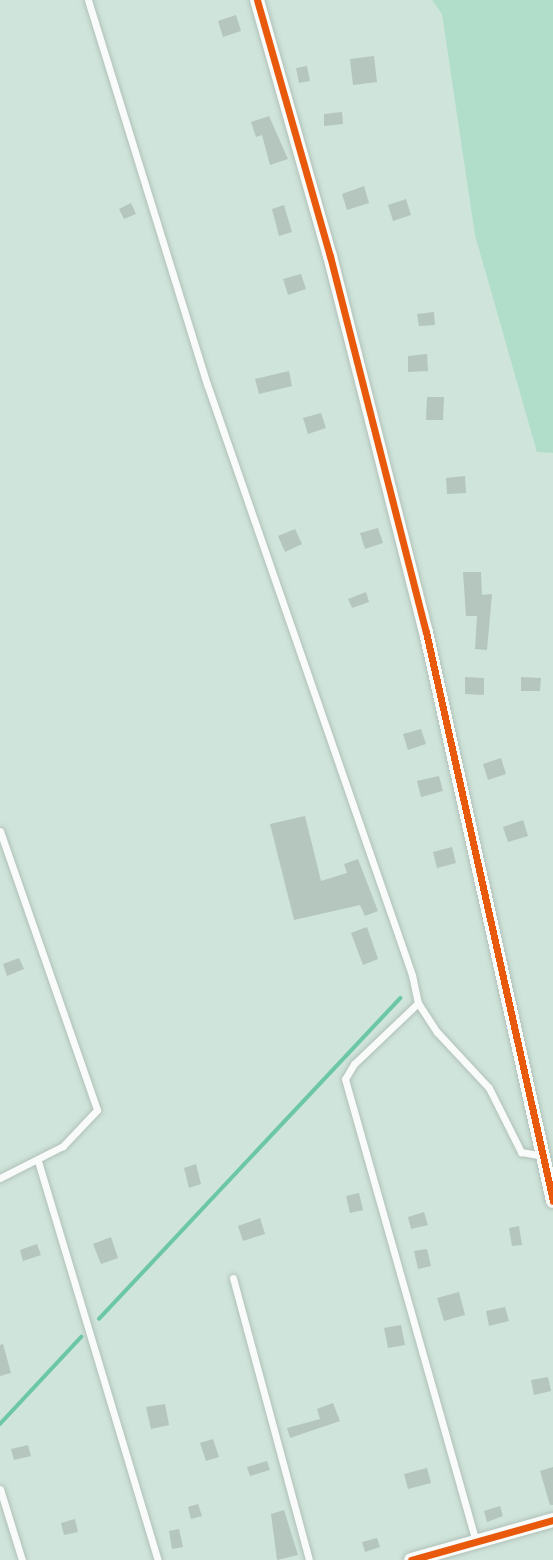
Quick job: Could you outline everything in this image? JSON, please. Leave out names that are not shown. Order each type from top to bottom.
[{"type":"street","points":[[257,0],[330,256],[426,632],[553,1201]]},
{"type":"street","points":[[411,1560],[553,1520]]},
{"type":"lane","points":[[88,0],[207,384],[412,975],[418,1003],[437,1032],[489,1087],[521,1153],[543,1156]]},
{"type":"lane","points":[[0,831],[97,1110],[63,1146],[0,1178]]},
{"type":"lane","points":[[418,1003],[354,1064],[345,1079],[476,1541]]},
{"type":"lane","points":[[38,1161],[158,1560]]},
{"type":"lane","points":[[233,1278],[309,1560]]},
{"type":"lane","points":[[0,1489],[22,1560]]},
{"type":"green space","points":[[432,0],[553,0],[553,453],[537,452],[475,235],[442,14]]},
{"type":"building","points":[[236,15],[241,31],[223,37],[218,21]]},
{"type":"building","points":[[374,56],[377,82],[353,85],[350,59]]},
{"type":"building","points":[[307,66],[310,81],[299,83],[296,68]]},
{"type":"building","points":[[342,112],[343,124],[324,126],[324,114]]},
{"type":"building","points":[[269,116],[288,159],[270,165],[262,135],[256,137],[251,122]]},
{"type":"building","points":[[364,186],[369,203],[347,210],[342,194]]},
{"type":"building","points":[[406,199],[411,215],[393,221],[388,205]]},
{"type":"building","points":[[131,203],[136,214],[124,219],[119,209]]},
{"type":"building","points":[[284,205],[292,232],[279,236],[272,209]]},
{"type":"building","points":[[301,274],[306,289],[288,295],[283,279]]},
{"type":"building","points":[[434,312],[435,325],[419,326],[417,314]]},
{"type":"building","points":[[427,354],[428,371],[408,372],[408,356]]},
{"type":"building","points":[[289,371],[292,386],[259,394],[255,379]]},
{"type":"building","points":[[427,397],[444,397],[443,420],[426,420]]},
{"type":"building","points":[[321,413],[326,428],[308,434],[303,418]]},
{"type":"building","points":[[465,476],[466,493],[447,494],[446,478]]},
{"type":"building","points":[[378,528],[383,543],[365,549],[360,533]]},
{"type":"building","points":[[295,529],[302,544],[285,552],[278,536]]},
{"type":"building","points":[[463,572],[481,572],[482,595],[492,594],[487,650],[475,649],[477,616],[466,616]]},
{"type":"building","points":[[366,592],[369,602],[352,608],[348,599]]},
{"type":"building","points":[[465,677],[484,678],[484,695],[465,694]]},
{"type":"building","points":[[521,677],[541,678],[540,691],[521,691]]},
{"type":"building","points":[[421,729],[426,744],[408,750],[403,734]]},
{"type":"building","points":[[501,758],[506,774],[488,780],[483,764]]},
{"type":"building","points":[[439,776],[443,791],[421,797],[417,781]]},
{"type":"building","points":[[305,816],[321,881],[347,873],[344,864],[358,859],[378,911],[365,916],[360,905],[294,920],[270,824]]},
{"type":"building","points":[[523,820],[528,836],[508,842],[503,827]]},
{"type":"building","points":[[452,847],[456,863],[437,868],[433,852]]},
{"type":"building","points":[[367,927],[378,959],[363,965],[351,933]]},
{"type":"building","points":[[19,958],[24,969],[7,976],[3,964]]},
{"type":"building","points":[[196,1164],[201,1184],[189,1188],[184,1168]]},
{"type":"building","points":[[359,1193],[363,1210],[350,1213],[346,1196]]},
{"type":"building","points":[[424,1212],[428,1225],[411,1229],[408,1217]]},
{"type":"building","points":[[260,1218],[265,1234],[243,1241],[238,1226]]},
{"type":"building","points":[[519,1226],[522,1245],[512,1246],[509,1228]]},
{"type":"building","points":[[111,1237],[118,1258],[101,1264],[93,1244]]},
{"type":"building","points":[[37,1244],[41,1255],[23,1261],[20,1250]]},
{"type":"building","points":[[427,1249],[431,1266],[418,1269],[414,1251]]},
{"type":"building","points":[[459,1292],[465,1315],[444,1321],[437,1298]]},
{"type":"building","points":[[505,1307],[509,1321],[489,1326],[486,1311]]},
{"type":"building","points":[[401,1325],[405,1345],[388,1348],[384,1328]]},
{"type":"building","points":[[3,1344],[11,1373],[0,1376],[0,1345]]},
{"type":"building","points":[[548,1377],[551,1391],[534,1395],[531,1380]]},
{"type":"building","points":[[333,1403],[340,1421],[290,1438],[287,1428],[320,1419],[317,1409]]},
{"type":"building","points":[[165,1404],[169,1425],[151,1429],[146,1407]]},
{"type":"building","points":[[213,1439],[219,1457],[206,1461],[200,1443]]},
{"type":"building","points":[[28,1445],[31,1456],[14,1460],[11,1449]]},
{"type":"building","points":[[267,1461],[270,1470],[250,1476],[247,1467]]},
{"type":"building","points":[[553,1467],[553,1505],[550,1505],[540,1471]]},
{"type":"building","points":[[427,1468],[431,1483],[408,1489],[404,1474]]},
{"type":"building","points":[[198,1504],[202,1516],[191,1519],[188,1507]]},
{"type":"building","points":[[500,1506],[503,1516],[487,1522],[484,1511]]},
{"type":"building","points":[[284,1510],[298,1555],[277,1560],[271,1514]]},
{"type":"building","points":[[75,1519],[78,1532],[64,1535],[61,1523]]},
{"type":"building","points":[[179,1529],[183,1547],[172,1549],[169,1531]]},
{"type":"building","points":[[377,1538],[380,1547],[365,1552],[362,1542]]},
{"type":"waterway","points":[[99,1319],[400,998]]},
{"type":"waterway","points":[[0,1424],[81,1337]]},
{"type":"cycle path","points":[[257,0],[330,256],[426,632],[553,1201]]},
{"type":"cycle path","points":[[411,1560],[553,1520]]}]
